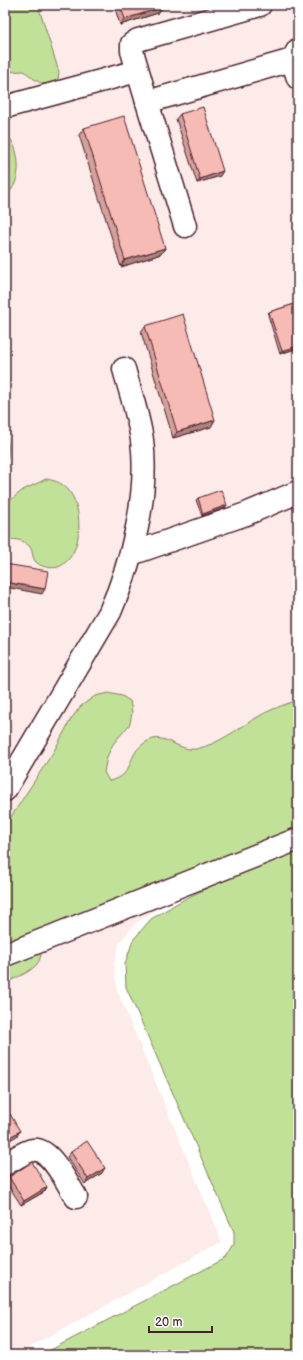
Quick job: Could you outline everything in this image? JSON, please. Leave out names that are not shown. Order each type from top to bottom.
[{"type":"lane","points":[[185,226],[132,51],[132,44],[138,40],[260,5]]},
{"type":"lane","points":[[147,102],[296,62]]},
{"type":"lane","points":[[5,107],[138,70]]},
{"type":"lane","points":[[5,790],[110,612],[121,588],[131,554],[141,504],[144,464],[142,439],[124,369]]},
{"type":"lane","points":[[131,554],[246,514],[298,492]]},
{"type":"lane","points":[[5,956],[298,839]]},
{"type":"lane","points":[[5,1164],[33,1150],[41,1150],[49,1156],[76,1197]]},
{"type":"shaded area","points":[[5,5],[298,5],[298,845],[172,899],[136,923],[120,942],[114,964],[117,990],[222,1242],[15,1355],[5,1355]]},
{"type":"green space","points":[[5,5],[38,5],[59,72],[58,79],[48,84],[44,84],[24,71],[5,72]]},
{"type":"green space","points":[[5,132],[14,146],[17,155],[18,174],[11,190],[5,196]]},
{"type":"green space","points":[[5,430],[8,456],[5,464]]},
{"type":"green space","points":[[46,479],[63,485],[70,492],[78,515],[79,528],[77,541],[73,552],[67,561],[55,568],[49,568],[37,563],[34,559],[32,550],[24,542],[15,539],[5,541],[5,501],[8,502],[23,490]]},
{"type":"green space","points":[[108,693],[122,696],[130,701],[132,712],[130,724],[113,744],[107,757],[104,772],[109,781],[117,779],[123,775],[137,750],[143,744],[153,739],[163,739],[191,749],[204,747],[228,736],[266,713],[298,700],[298,829],[5,947],[5,826],[54,751],[71,719],[81,706],[95,696]]},
{"type":"green space","points":[[298,849],[298,1355],[41,1355],[226,1258],[234,1245],[234,1232],[126,987],[125,964],[133,940],[151,919],[181,901],[249,867]]},
{"type":"green space","points":[[37,950],[41,953],[37,964],[28,972],[5,984],[5,960]]},
{"type":"building","points":[[120,5],[162,5],[163,7],[125,19]]},
{"type":"building","points":[[203,107],[223,171],[200,179],[180,114]]},
{"type":"building","points":[[124,116],[165,248],[125,260],[84,128]]},
{"type":"building","points":[[298,303],[298,346],[282,351],[269,312]]},
{"type":"building","points":[[183,314],[215,420],[177,432],[145,326]]},
{"type":"building","points":[[221,490],[227,505],[203,514],[198,498]]},
{"type":"building","points":[[5,564],[48,571],[45,589],[5,582]]},
{"type":"building","points":[[10,1114],[20,1131],[5,1140],[5,1117]]},
{"type":"building","points":[[87,1141],[105,1168],[88,1179],[71,1152]]},
{"type":"building","points":[[32,1162],[47,1187],[24,1201],[9,1177]]}]
